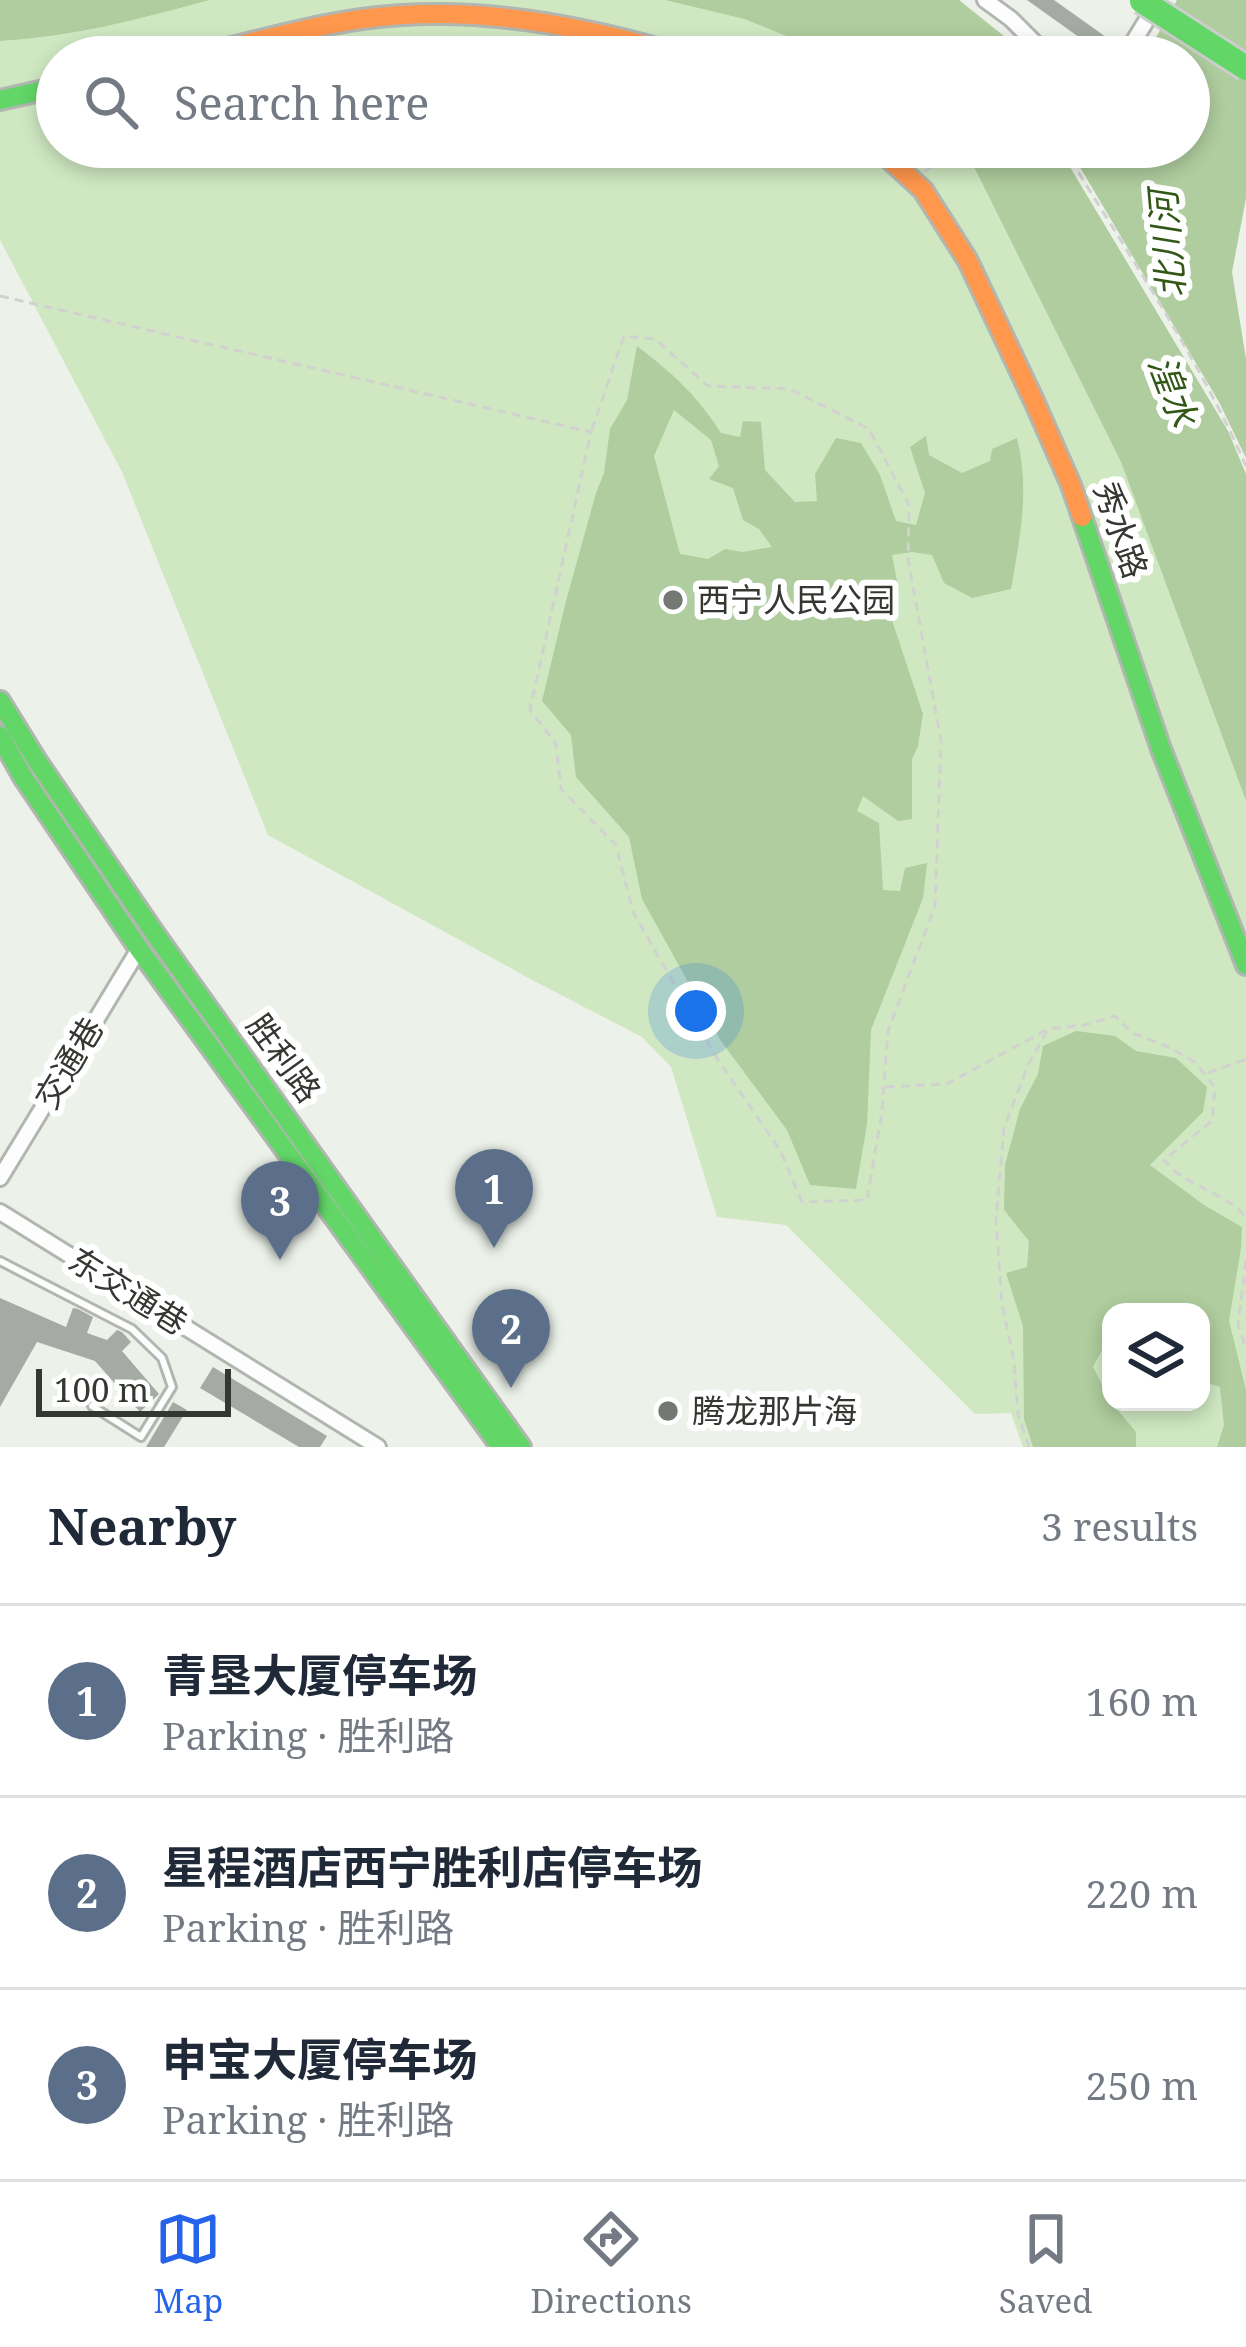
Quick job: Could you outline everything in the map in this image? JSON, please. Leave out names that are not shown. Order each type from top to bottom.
[{"type":"main road","points":[[1142,1],[1196,36]]},
{"type":"main road","points":[[285,36],[361,19],[441,12],[531,17],[622,36]]},
{"type":"main road","points":[[1210,45],[1246,68]]},
{"type":"main road","points":[[0,100],[36,92]]},
{"type":"main road","name":"秀水路","points":[[899,168],[923,190],[968,261],[1071,485],[1161,748],[1246,965]]},
{"type":"main road","name":"胜利路","points":[[0,701],[155,934],[521,1447]]},
{"type":"main road","name":"胜利路","points":[[0,736],[139,949],[501,1447]]},
{"type":"street","points":[[985,0],[1027,36]]},
{"type":"street","points":[[1137,36],[1159,0]]},
{"type":"street","name":"交通巷","points":[[0,1178],[139,949]]},
{"type":"street","name":"东交通巷","points":[[0,1212],[378,1447]]},
{"type":"lane","points":[[0,1261],[132,1329],[162,1358],[172,1387],[141,1437],[92,1406]]},
{"type":"path","points":[[914,181],[930,168]]},
{"type":"path","points":[[1076,168],[1206,387],[1246,466]]},
{"type":"path","points":[[0,296],[591,432]]},
{"type":"path","points":[[624,336],[655,339],[708,386],[790,388],[869,429],[908,505],[908,559],[941,741],[935,906],[889,1031],[867,1200],[802,1202],[780,1150],[718,1060],[633,912],[616,845],[561,789],[556,744],[530,710],[591,432],[624,336]]},
{"type":"path","points":[[884,1087],[947,1084],[1048,1029],[1114,1016],[1132,1033],[1196,1063],[1216,1088],[1212,1121],[1164,1160],[1172,1170],[1233,1203],[1246,1217]]},
{"type":"path","points":[[1029,1447],[1018,1414],[1014,1361],[1002,1304],[996,1219],[1004,1128],[1028,1065],[1048,1029]]},
{"type":"path","points":[[1205,1075],[1246,1059]]},
{"type":"path","points":[[1246,1262],[1238,1325],[1246,1348]]},
{"type":"shaded area","name":"西宁人民公园","points":[[210,0],[665,0],[744,19],[786,36],[47,36]]},
{"type":"shaded area","name":"西宁人民公园","points":[[36,38],[36,168],[974,168],[1121,462],[1246,801],[1246,1447],[1023,1447],[1011,1413],[975,1414],[786,1225],[717,1217],[671,1067],[642,1037],[268,835],[122,472],[0,240],[0,41]]},
{"type":"water","points":[[0,0],[210,0],[80,31],[0,41]]},
{"type":"water","points":[[665,0],[959,0],[1004,36],[786,36],[744,19]]},
{"type":"water","name":"北川河","points":[[1177,0],[1246,0],[1246,198],[1232,272],[1246,359],[1246,458],[1219,402],[1080,168],[1210,168],[1210,36],[1157,36]]},
{"type":"water","name":"湟水","points":[[974,168],[1071,168],[1228,431],[1246,474],[1246,801],[1121,462]]},
{"type":"water","points":[[637,346],[683,385],[721,433],[740,437],[743,421],[761,422],[765,470],[795,502],[817,501],[815,474],[836,438],[861,443],[880,475],[896,521],[916,525],[925,493],[910,447],[926,436],[929,455],[962,473],[990,461],[992,449],[1017,438],[1023,495],[1011,589],[972,598],[944,583],[932,555],[892,555],[897,581],[888,608],[923,714],[912,759],[912,819],[898,821],[863,796],[857,811],[879,823],[883,890],[900,891],[905,868],[927,863],[923,898],[871,1030],[867,1124],[856,1189],[810,1185],[787,1130],[721,1041],[642,899],[629,837],[576,777],[571,735],[542,701],[604,473],[610,429],[627,400]],"holes":[[[674,410],[711,440],[719,466],[709,479],[733,488],[743,520],[759,529],[772,547],[742,552],[725,549],[708,559],[680,554],[654,456]]]},
{"type":"water","points":[[1076,1031],[1115,1036],[1136,1051],[1176,1058],[1207,1087],[1203,1112],[1150,1165],[1242,1227],[1229,1321],[1246,1390],[1246,1447],[1217,1447],[1224,1425],[1220,1387],[1210,1384],[1210,1303],[1102,1303],[1102,1350],[1093,1367],[1102,1384],[1102,1411],[1118,1411],[1136,1432],[1136,1447],[1033,1447],[1024,1419],[1023,1326],[1006,1273],[1027,1267],[1029,1241],[1004,1210],[1005,1165],[1020,1109],[1038,1074],[1043,1046]]},
{"type":"building","points":[[1027,0],[1054,0],[1105,36],[1077,36]]},
{"type":"building","points":[[0,1298],[66,1327],[73,1308],[78,1309],[93,1317],[87,1333],[107,1340],[117,1330],[122,1332],[131,1342],[122,1351],[159,1394],[140,1412],[95,1361],[37,1342],[0,1407]]},
{"type":"building","points":[[213,1367],[327,1436],[320,1447],[299,1447],[200,1388]]},
{"type":"building","points":[[173,1402],[187,1410],[164,1447],[146,1447]]},
{"type":"traffic: fast","points":[[1142,1],[1196,36]]},
{"type":"traffic: fast","points":[[1210,45],[1246,68]]},
{"type":"traffic: fast","points":[[0,100],[36,92]]},
{"type":"traffic: fast","points":[[1082,517],[1161,749],[1246,965]]},
{"type":"traffic: fast","points":[[0,701],[155,934],[521,1447]]},
{"type":"traffic: fast","points":[[0,736],[139,949],[501,1447]]},
{"type":"traffic: slow","points":[[277,36],[340,22],[445,14],[527,20],[612,36]]},
{"type":"traffic: slow","points":[[899,168],[923,190],[968,261],[1082,517]]},
{"type":"place","name":"西宁人民公园","points":[[673,600]]},
{"type":"place","name":"青垦大厦停车场","points":[[494,1248]]},
{"type":"place","name":"申宝大厦停车场","points":[[280,1260]]},
{"type":"place","name":"星程酒店西宁胜利店停车场","points":[[511,1388]]},
{"type":"place","name":"腾龙那片海","points":[[668,1411]]}]
